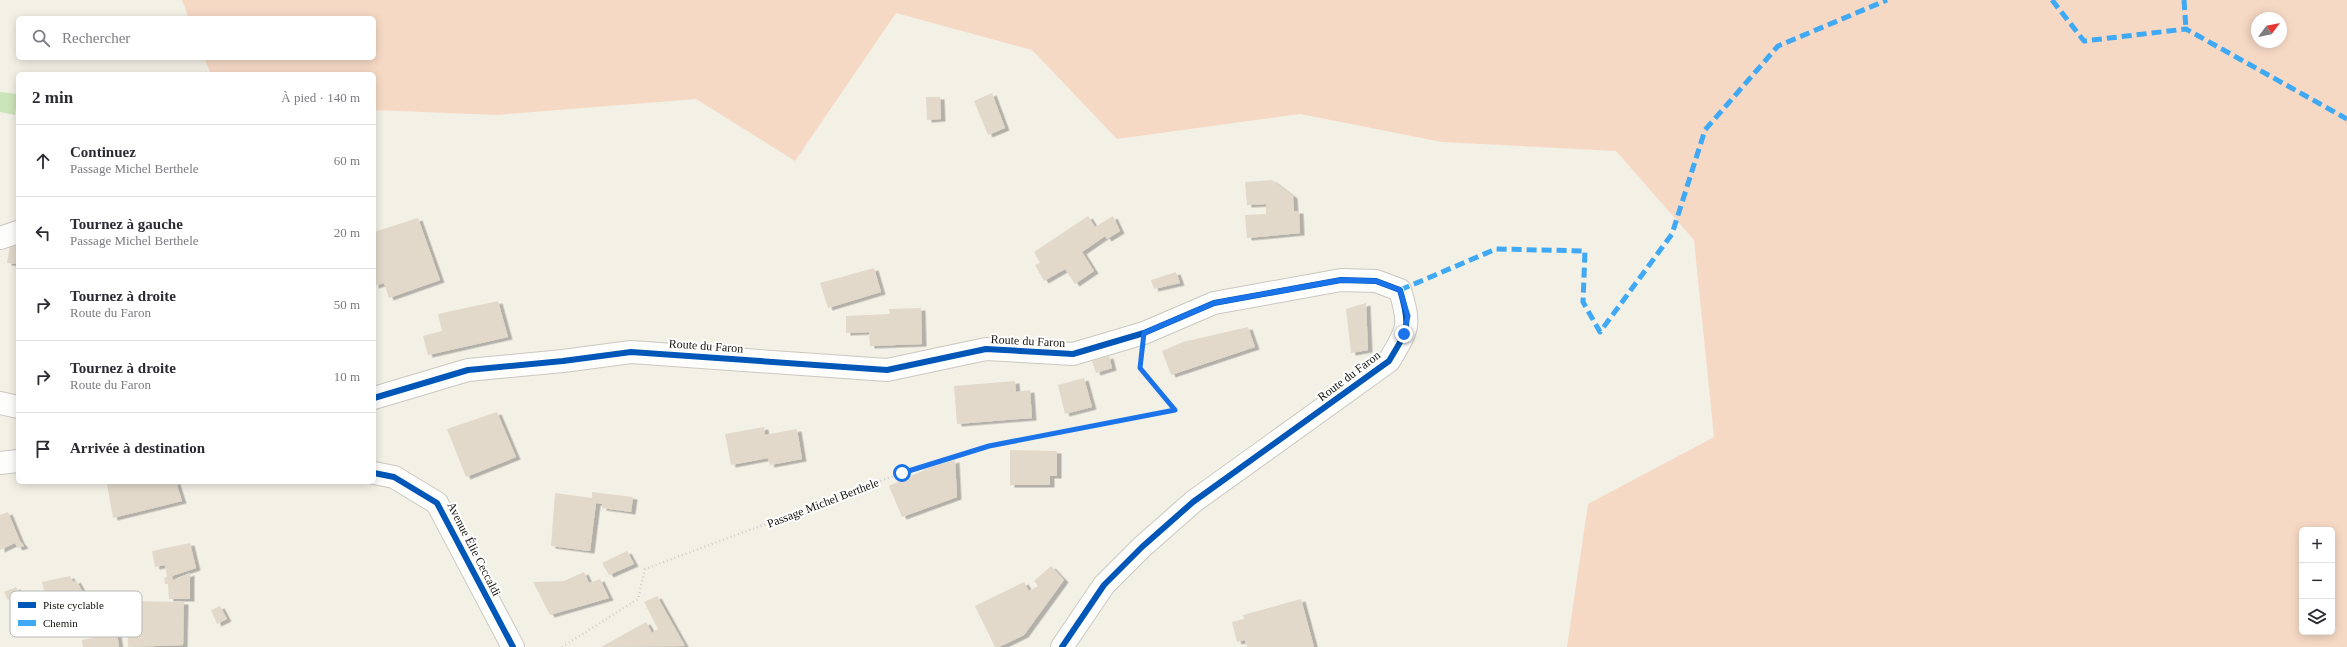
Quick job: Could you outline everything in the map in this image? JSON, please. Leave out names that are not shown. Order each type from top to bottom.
[{"type":"street","points":[[0,238],[16,233]]},
{"type":"street","name":"Route du Faron","points":[[376,397],[468,370],[564,361],[631,352],[887,370],[986,350],[1073,354],[1144,333],[1214,303],[1341,280],[1376,281],[1400,290],[1408,316],[1404,334],[1389,361],[1193,502],[1142,547],[1104,585],[1062,647]]},
{"type":"street","points":[[0,403],[16,407]]},
{"type":"street","points":[[0,463],[16,461]]},
{"type":"street","name":"Avenue Élie Ceccaldi","points":[[376,473],[394,477],[437,503],[513,647]]},
{"type":"shaded area","points":[[182,0],[2347,0],[2347,647],[1567,647],[1588,504],[1714,437],[1694,240],[1616,151],[1442,142],[1300,114],[1117,139],[1032,50],[896,13],[795,161],[696,99],[497,115],[376,110],[376,72],[210,72],[205,60],[376,60],[376,16],[188,16]]},
{"type":"shaded area","points":[[0,92],[16,94],[15,115],[0,112]]},
{"type":"building","points":[[992,93],[1005,128],[988,135],[974,101]]},
{"type":"building","points":[[926,97],[940,97],[941,119],[927,120]]},
{"type":"building","points":[[1272,180],[1293,196],[1294,211],[1299,211],[1300,233],[1247,238],[1245,215],[1266,214],[1266,204],[1247,205],[1245,182]]},
{"type":"building","points":[[1088,216],[1095,227],[1113,216],[1120,231],[1107,239],[1105,236],[1082,252],[1094,271],[1075,284],[1065,269],[1044,281],[1035,265],[1040,263],[1034,252]]},
{"type":"building","points":[[418,218],[440,280],[389,298],[384,283],[376,285],[376,231]]},
{"type":"building","points":[[16,243],[16,264],[7,263],[10,245]]},
{"type":"building","points":[[874,268],[881,292],[828,308],[820,283]]},
{"type":"building","points":[[1176,272],[1180,283],[1154,289],[1151,280]]},
{"type":"building","points":[[498,301],[508,337],[428,355],[423,336],[442,331],[438,314]]},
{"type":"building","points":[[1366,303],[1368,350],[1351,353],[1346,309]]},
{"type":"building","points":[[921,308],[922,344],[870,346],[869,332],[846,333],[846,316],[890,314],[889,309]]},
{"type":"building","points":[[1248,327],[1255,347],[1171,375],[1162,351],[1183,342]]},
{"type":"building","points":[[1109,356],[1112,368],[1096,373],[1092,361]]},
{"type":"building","points":[[1084,378],[1092,407],[1065,414],[1058,385]]},
{"type":"building","points":[[1015,381],[1016,392],[1030,390],[1032,418],[957,424],[954,386]]},
{"type":"building","points":[[497,412],[516,457],[466,477],[447,429]]},
{"type":"building","points":[[764,427],[765,435],[797,429],[802,459],[770,465],[768,458],[731,465],[725,434]]},
{"type":"building","points":[[1010,450],[1057,451],[1057,476],[1050,476],[1050,485],[1010,485]]},
{"type":"building","points":[[955,460],[957,497],[902,517],[889,486],[931,467]]},
{"type":"building","points":[[107,484],[177,484],[182,501],[113,518]]},
{"type":"building","points":[[592,492],[633,497],[631,512],[602,508],[602,504],[596,503],[590,551],[551,546],[555,493],[592,498]]},
{"type":"building","points":[[8,512],[20,541],[24,546],[18,548],[15,543],[0,550],[0,515]]},
{"type":"building","points":[[190,543],[196,568],[172,576],[173,580],[190,573],[190,599],[169,599],[168,584],[165,584],[164,578],[167,577],[165,565],[155,567],[152,551]]},
{"type":"building","points":[[627,551],[634,564],[609,575],[602,563]]},
{"type":"building","points":[[1051,566],[1064,580],[1024,635],[999,647],[995,647],[975,606],[1024,582],[1029,591],[1038,586],[1034,581]]},
{"type":"building","points":[[584,572],[589,583],[600,579],[609,598],[550,615],[533,582],[564,581]]},
{"type":"building","points":[[70,576],[73,582],[76,580],[82,591],[44,591],[42,582]]},
{"type":"building","points":[[16,587],[18,591],[10,591],[10,599],[8,600],[4,592]]},
{"type":"building","points":[[657,596],[685,646],[601,647],[646,622],[652,633],[658,629],[644,602]]},
{"type":"building","points":[[1301,599],[1314,647],[1247,647],[1245,640],[1237,642],[1232,622],[1244,619],[1243,615]]},
{"type":"building","points":[[142,601],[184,602],[183,645],[128,647],[128,637],[142,637]]},
{"type":"building","points":[[220,606],[227,619],[217,624],[211,610]]},
{"type":"building","points":[[97,637],[118,637],[119,647],[83,647],[82,640]]},
{"type":"marked path","points":[[1400,290],[1496,249],[1585,251],[1583,302],[1600,332],[1672,234],[1705,130],[1778,46],[1887,0]]},
{"type":"marked path","points":[[2052,0],[2084,41],[2186,29],[2347,119]]},
{"type":"marked path","points":[[2184,0],[2186,29]]},
{"type":"cycle path","points":[[376,397],[468,370],[563,361],[631,352],[887,370],[986,349],[1073,354],[1144,333],[1214,303],[1341,280],[1376,281],[1400,290],[1406,312],[1406,327],[1404,334],[1389,361],[1193,502],[1142,547],[1104,585],[1062,647]]},
{"type":"cycle path","points":[[376,473],[394,477],[437,503],[513,647]]},
{"type":"route","points":[[902,473],[989,446],[1175,410],[1140,368],[1144,333],[1214,303],[1341,280],[1376,281],[1400,290],[1408,316],[1404,334]]}]
